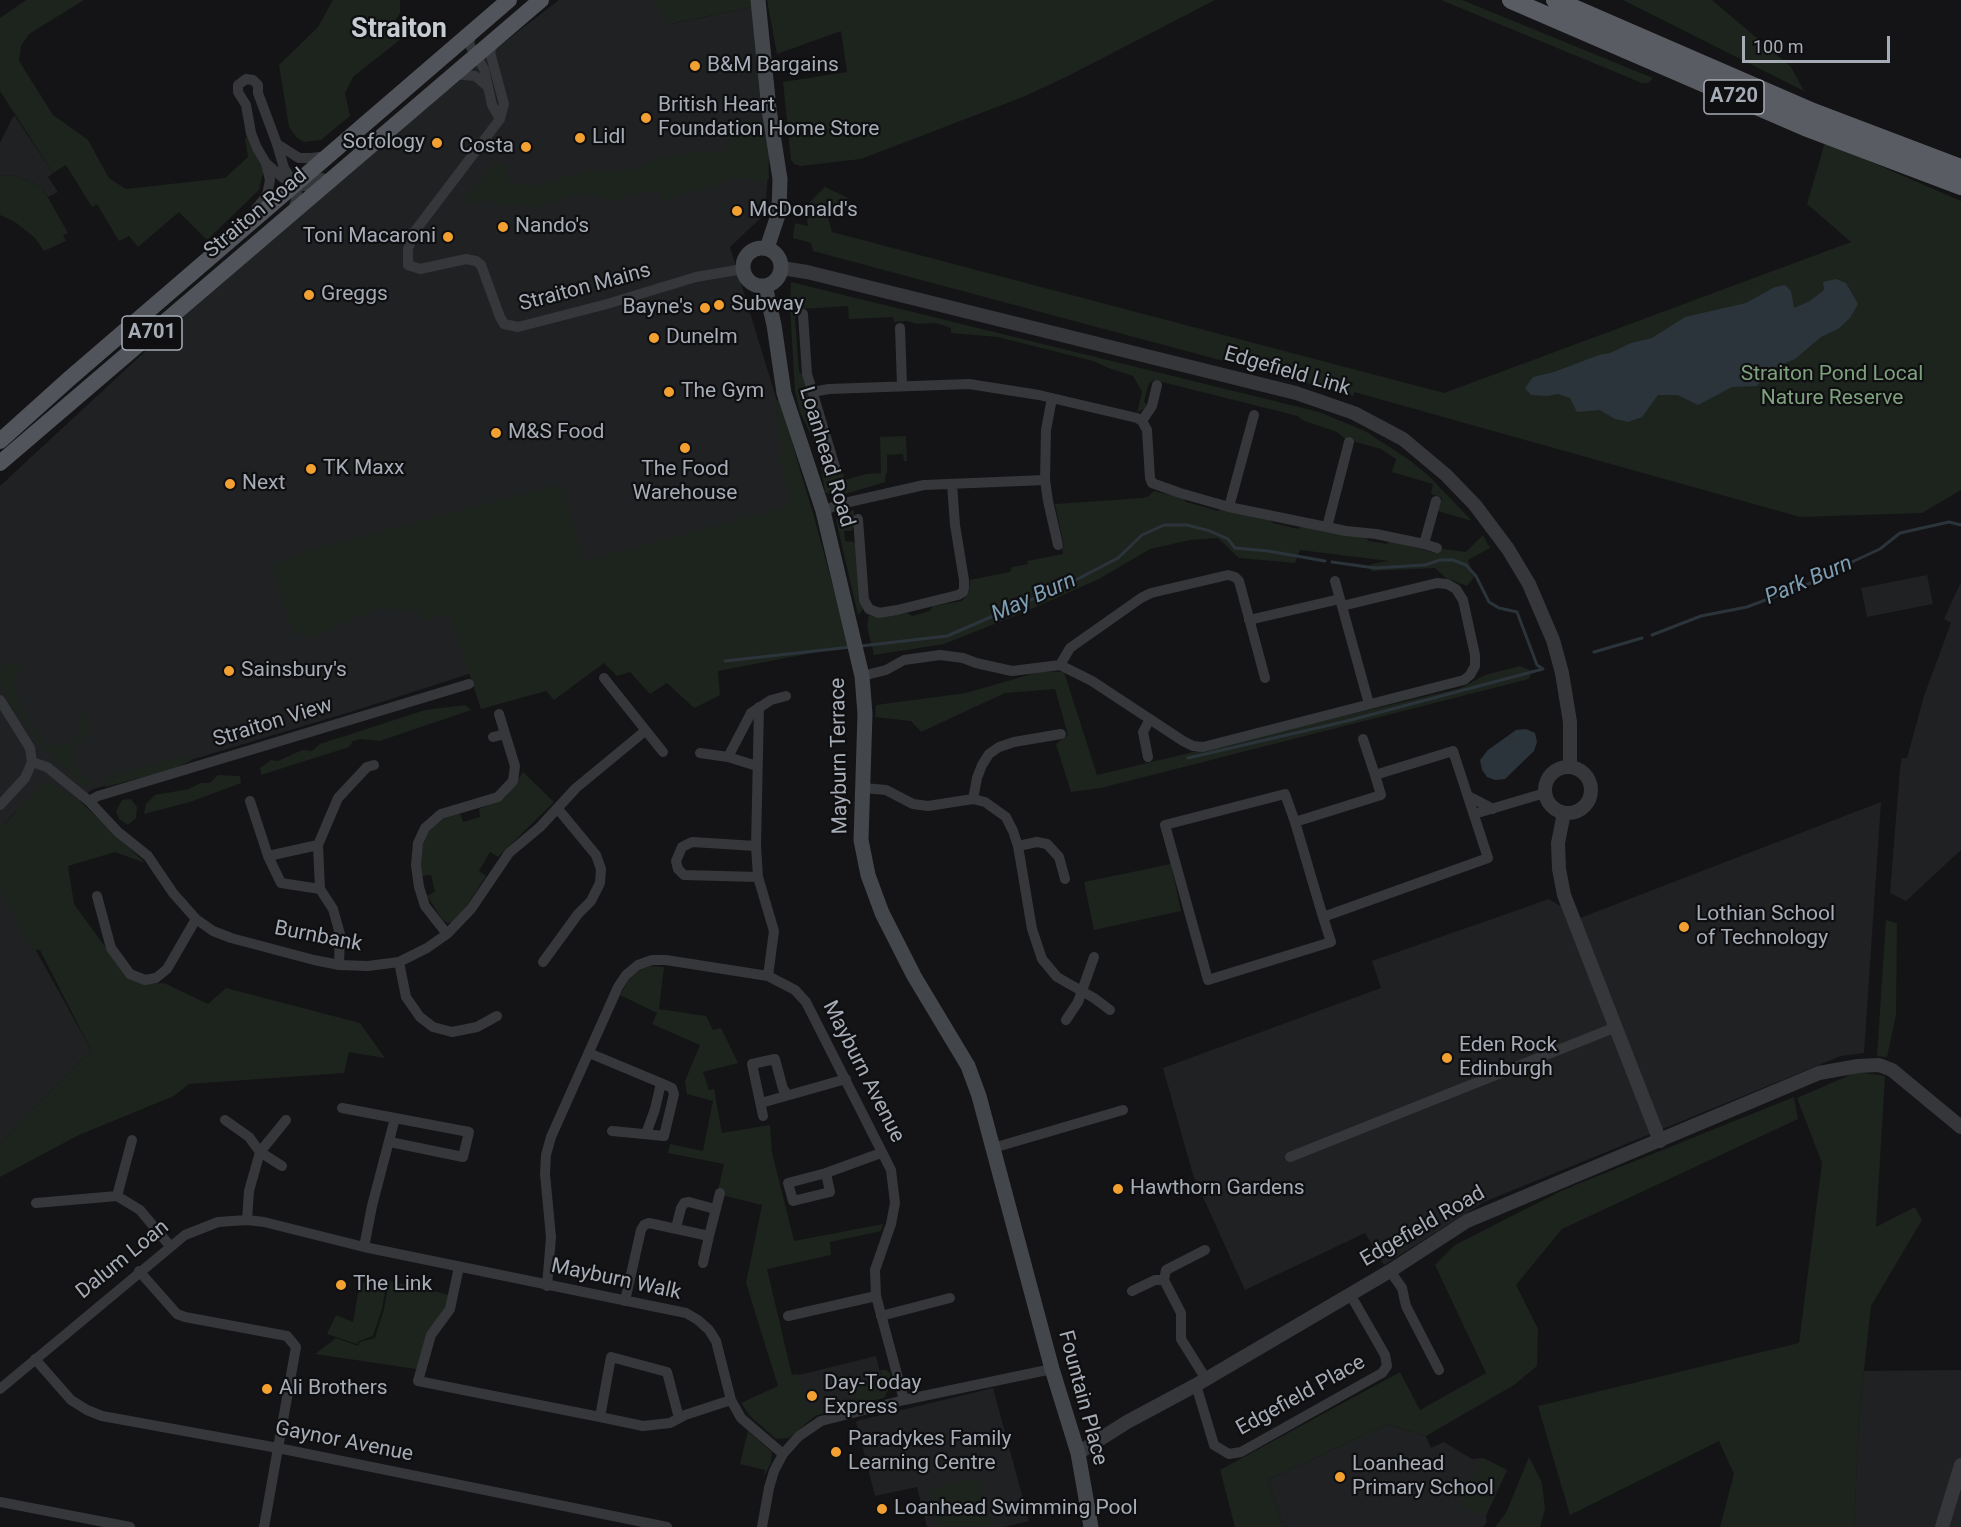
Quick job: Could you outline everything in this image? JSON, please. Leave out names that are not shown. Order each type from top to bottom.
[{"type":"highway","name":"A720","points":[[1511,0],[1804,127],[1961,186]]},
{"type":"highway","name":"A720","points":[[1555,0],[1813,112],[1961,168]]},
{"type":"highway","points":[[1576,0],[1717,71]]},
{"type":"main road","name":"Straiton Road","points":[[0,463],[454,74],[478,49],[508,0]]},
{"type":"main road","name":"Straiton Road","points":[[0,441],[369,121],[497,37],[541,0]]},
{"type":"main road","points":[[758,0],[769,109],[780,179],[779,212],[767,248]]},
{"type":"main road","points":[[767,248],[778,256],[782,268],[777,280],[765,286],[750,282],[743,269],[745,257],[750,252],[767,248]]},
{"type":"main road","name":"Loanhead Road","points":[[765,286],[774,325],[784,393],[823,511],[858,657]]},
{"type":"main road","name":"Mayburn Terrace","points":[[858,657],[865,714],[861,824],[868,875],[882,913],[914,976],[968,1066],[993,1148]]},
{"type":"main road","name":"Fountain Place","points":[[993,1148],[1052,1369],[1078,1453],[1091,1527]]},
{"type":"street","points":[[478,49],[492,105],[500,119]]},
{"type":"street","points":[[478,49],[497,75],[504,104],[500,119]]},
{"type":"street","points":[[454,74],[475,76],[487,86]]},
{"type":"street","points":[[224,246],[237,225],[262,203],[267,195],[270,180],[266,163],[254,141],[243,99],[237,88],[243,80],[250,79],[256,82],[258,87],[258,93],[284,168],[295,184],[297,196],[293,211]]},
{"type":"street","points":[[243,99],[252,99],[258,93]]},
{"type":"street","name":"Straiton Mains","points":[[500,119],[415,231],[408,249],[408,265],[420,269],[466,259],[476,261],[484,272],[504,324],[518,327],[607,304],[696,276],[743,269]]},
{"type":"street","points":[[266,163],[283,178],[295,184],[312,186],[358,146],[382,136]]},
{"type":"street","points":[[277,144],[299,158],[312,159],[329,155]]},
{"type":"street","name":"Edgefield Link","points":[[782,268],[818,274],[1296,393],[1354,413],[1403,440],[1439,468],[1475,505],[1508,549],[1529,584],[1553,640],[1562,673],[1570,722],[1570,767]]},
{"type":"street","points":[[802,314],[807,374],[835,467]]},
{"type":"street","points":[[900,328],[902,385]]},
{"type":"street","points":[[812,392],[902,385],[969,384],[1052,398],[1137,418],[1142,421],[1147,430],[1150,478],[1152,483],[1162,488],[1229,507],[1327,527],[1406,539],[1437,548]]},
{"type":"street","points":[[1142,421],[1152,406],[1157,386]]},
{"type":"street","points":[[1052,398],[1046,430],[1045,480],[1058,546]]},
{"type":"street","points":[[1229,507],[1254,415]]},
{"type":"street","points":[[1327,527],[1349,442]]},
{"type":"street","points":[[823,511],[840,504],[913,487],[1045,480]]},
{"type":"street","points":[[858,519],[855,537],[864,600],[874,612],[897,610],[958,596],[964,588],[954,525],[951,484]]},
{"type":"street","points":[[1424,544],[1436,501]]},
{"type":"street","points":[[1060,665],[1070,648],[1141,598],[1151,593],[1228,575],[1239,581],[1265,678]]},
{"type":"street","points":[[1335,581],[1369,704]]},
{"type":"street","points":[[862,676],[886,670],[904,660],[940,655],[963,658],[1012,671],[1060,665],[1092,681],[1183,741],[1193,746],[1203,747],[1464,680],[1475,666],[1475,655],[1463,600],[1456,589],[1447,584],[1437,583],[1249,620]]},
{"type":"street","points":[[604,678],[619,690],[645,731],[663,752]]},
{"type":"street","name":"Straiton View","points":[[89,801],[98,796],[469,684]]},
{"type":"street","points":[[728,757],[750,714],[771,700],[786,696]]},
{"type":"street","points":[[0,700],[30,748],[32,762],[25,778],[0,805]]},
{"type":"street","points":[[759,707],[756,846],[758,878],[774,931],[768,976]]},
{"type":"street","points":[[447,934],[425,906],[418,887],[416,865],[418,843],[425,828],[441,814],[498,797],[513,780],[515,766],[499,714]]},
{"type":"street","points":[[1148,757],[1143,732],[1150,719]]},
{"type":"street","name":"Burnbank","points":[[32,762],[47,767],[89,801],[118,832],[148,856],[173,893],[196,919],[213,931],[314,960],[368,966],[399,963],[447,934],[471,909],[509,853],[558,808],[576,788],[645,731]]},
{"type":"street","points":[[494,737],[505,734]]},
{"type":"street","points":[[973,799],[977,778],[989,754],[999,747],[1014,742],[1056,737]]},
{"type":"street","points":[[1294,822],[1381,795],[1363,739]]},
{"type":"street","points":[[1323,917],[1488,858],[1453,751],[1375,775]]},
{"type":"street","points":[[700,753],[728,757],[758,766]]},
{"type":"street","points":[[339,964],[340,934],[333,909],[320,889],[318,845],[338,798],[368,763]]},
{"type":"street","points":[[1570,767],[1577,769],[1588,779],[1591,793],[1585,806],[1579,811],[1564,813],[1551,807],[1545,793],[1549,776],[1559,769],[1570,767]]},
{"type":"street","points":[[864,788],[886,790],[913,804],[928,806],[973,799],[985,802],[1006,817],[1018,846],[1032,929],[1047,968],[1057,977],[1110,1010]]},
{"type":"street","points":[[1474,814],[1545,793]]},
{"type":"street","points":[[1285,794],[1294,822],[1331,942],[1208,980],[1165,825],[1285,794]]},
{"type":"street","points":[[1468,796],[1493,809]]},
{"type":"street","points":[[250,801],[268,856],[281,883],[320,889]]},
{"type":"street","points":[[543,962],[554,953],[578,914],[591,901],[600,883],[601,869],[596,855],[558,808]]},
{"type":"street","points":[[1564,813],[1558,843],[1559,869],[1564,895],[1657,1136]]},
{"type":"street","points":[[756,846],[692,842],[682,847],[676,861],[678,869],[684,875],[758,878]]},
{"type":"street","points":[[1018,846],[1037,842],[1047,844],[1059,857],[1065,879]]},
{"type":"street","points":[[268,856],[318,845]]},
{"type":"street","points":[[97,896],[111,948],[130,974],[145,980],[156,978],[167,969],[196,919]]},
{"type":"street","points":[[1066,1020],[1078,1002],[1094,957]]},
{"type":"street","name":"Mayburn Avenue","points":[[547,1286],[551,1237],[545,1174],[546,1155],[551,1137],[618,987],[626,975],[638,965],[652,960],[666,960],[768,976],[795,990],[806,1002],[891,1170],[895,1203],[875,1270],[876,1296],[904,1400]]},
{"type":"street","points":[[399,963],[406,997],[420,1017],[441,1030],[478,1031],[497,1016]]},
{"type":"street","points":[[1290,1157],[1616,1027]]},
{"type":"street","points":[[589,1053],[672,1088],[674,1094],[664,1137],[612,1131]]},
{"type":"street","points":[[763,1116],[752,1064],[775,1059],[783,1089],[788,1095]]},
{"type":"street","name":"Edgefield Road","points":[[1078,1453],[1127,1422],[1201,1382],[1390,1271],[1467,1221],[1657,1136],[1819,1073],[1858,1066],[1880,1065],[1892,1070],[1961,1127]]},
{"type":"street","points":[[761,1103],[846,1079]]},
{"type":"street","points":[[646,1134],[661,1083]]},
{"type":"street","points":[[342,1108],[469,1132],[463,1156],[390,1142]]},
{"type":"street","points":[[993,1148],[1123,1110]]},
{"type":"street","points":[[364,1247],[372,1206],[395,1118]]},
{"type":"street","points":[[225,1120],[249,1137],[260,1152],[282,1166]]},
{"type":"street","points":[[247,1220],[249,1191],[260,1152],[286,1120]]},
{"type":"street","points":[[117,1196],[132,1140]]},
{"type":"street","points":[[826,1173],[881,1153]]},
{"type":"street","points":[[703,1263],[720,1193]]},
{"type":"street","points":[[36,1203],[117,1196],[140,1210],[170,1246]]},
{"type":"street","points":[[676,1228],[684,1203],[689,1202],[715,1209]]},
{"type":"street","name":"Dalum Loan","points":[[0,1389],[170,1246],[201,1227],[218,1222],[247,1220],[264,1222],[364,1247]]},
{"type":"street","points":[[625,1301],[644,1225],[649,1223],[709,1236]]},
{"type":"street","name":"Mayburn Walk","points":[[364,1247],[686,1314],[698,1320],[709,1330],[716,1341],[731,1400],[741,1418],[783,1454]]},
{"type":"street","points":[[1201,1382],[1181,1339],[1181,1313],[1164,1280],[1166,1270],[1205,1250]]},
{"type":"street","points":[[459,1267],[450,1308],[430,1335],[418,1381],[643,1426],[670,1423],[731,1400]]},
{"type":"street","points":[[139,1271],[177,1314],[287,1336],[296,1347],[264,1527]]},
{"type":"street","points":[[1390,1271],[1402,1288],[1406,1306],[1438,1357],[1439,1370]]},
{"type":"street","points":[[1132,1291],[1155,1280],[1164,1280]]},
{"type":"street","name":"Edgefield Place","points":[[1201,1382],[1214,1445],[1229,1454],[1241,1452],[1382,1373],[1387,1366],[1385,1355],[1350,1294]]},
{"type":"street","points":[[788,1316],[876,1296]]},
{"type":"street","points":[[881,1316],[950,1298]]},
{"type":"street","points":[[600,1417],[611,1357],[667,1372],[679,1418]]},
{"type":"street","name":"Gaynor Avenue","points":[[34,1359],[71,1400],[102,1416],[278,1448],[666,1527]]},
{"type":"street","points":[[762,1527],[769,1488],[774,1471],[783,1454],[799,1436],[821,1421],[904,1400],[1052,1369]]},
{"type":"street","points":[[1942,1527],[1961,1465]]},
{"type":"street","points":[[0,1502],[130,1527]]},
{"type":"shaded area","points":[[559,0],[654,0],[671,24],[752,7],[770,146],[765,214],[730,247],[809,506],[472,673],[91,790],[41,837],[16,811],[0,829],[0,486],[206,295],[463,74]]},
{"type":"shaded area","points":[[14,115],[53,173],[48,177],[58,192],[48,197],[42,187],[16,176],[0,175],[0,143]]},
{"type":"shaded area","points":[[1836,279],[1846,283],[1858,304],[1850,318],[1838,329],[1821,337],[1795,359],[1768,372],[1757,386],[1732,387],[1698,405],[1678,395],[1658,395],[1642,417],[1628,422],[1615,419],[1600,410],[1577,412],[1570,398],[1558,394],[1531,395],[1525,388],[1533,377],[1652,338],[1685,317],[1746,303],[1775,287],[1785,285],[1791,291],[1794,308],[1810,301],[1824,290],[1823,282]]},
{"type":"shaded area","points":[[1927,575],[1933,604],[1867,617],[1861,588]]},
{"type":"shaded area","points":[[1961,582],[1961,850],[1906,901],[1890,893],[1900,768],[1902,758],[1907,758],[1924,696],[1951,623],[1944,619]]},
{"type":"shaded area","points":[[1526,729],[1535,733],[1537,742],[1534,751],[1505,779],[1495,780],[1487,777],[1482,770],[1480,760],[1488,750],[1516,730]]},
{"type":"shaded area","points":[[1881,802],[1864,1053],[1841,1056],[1484,1202],[1384,1265],[1365,1233],[1245,1290],[1193,1175],[1163,1068],[1381,988],[1372,961],[1549,899],[1580,918]]},
{"type":"shaded area","points":[[0,885],[91,1050],[0,1143]]},
{"type":"shaded area","points":[[876,1356],[882,1380],[857,1398],[808,1412],[799,1375]]},
{"type":"shaded area","points":[[1961,1370],[1961,1527],[1854,1527],[1859,1417],[1864,1371]]},
{"type":"shaded area","points":[[993,1388],[1029,1521],[1004,1527],[927,1527],[917,1487],[875,1496],[856,1421]]},
{"type":"shaded area","name":"Loanhead Primary School","points":[[1387,1424],[1426,1436],[1431,1448],[1444,1442],[1472,1459],[1483,1458],[1507,1470],[1483,1527],[1287,1527],[1283,1525],[1268,1480]]},
{"type":"green space","points":[[26,0],[84,0],[29,34],[21,46],[19,61],[53,115],[88,140],[109,178],[126,189],[225,178],[248,157],[245,138],[248,137],[264,169],[259,190],[207,240],[179,212],[138,247],[129,236],[119,241],[97,204],[92,207],[66,165],[53,173],[0,91],[0,18]]},
{"type":"green space","points":[[333,0],[400,0],[400,13],[396,19],[406,35],[353,77],[345,93],[350,116],[321,140],[304,142],[297,138],[289,127],[279,65],[318,27]]},
{"type":"green space","points":[[654,0],[751,0],[752,7],[670,24]]},
{"type":"green space","points":[[767,0],[1215,0],[1023,97],[861,159],[801,166],[794,164],[791,160],[783,82],[847,72],[841,31],[777,54]]},
{"type":"green space","points":[[1441,0],[1462,0],[1653,78],[1648,83],[1642,83]]},
{"type":"green space","points":[[1623,0],[1712,0],[1791,67],[1804,91]]},
{"type":"green space","points":[[757,120],[763,127],[768,153],[769,178],[763,185],[750,178],[735,178],[663,201],[655,190],[609,201],[582,193],[530,208],[521,204],[507,207],[486,200],[461,206],[462,199],[485,177],[492,164],[502,163],[508,168],[507,179],[518,184],[534,186],[593,169],[601,172],[635,169],[653,160],[700,151],[726,152],[729,142],[746,121]]},
{"type":"green space","name":"Straiton Pond Local Nature Reserve","points":[[1825,142],[1961,201],[1961,490],[1922,513],[1800,517],[1354,392],[1354,396],[813,251],[811,243],[793,238],[795,223],[808,226],[805,207],[825,187],[848,198],[828,217],[832,232],[1444,393],[1851,242],[1807,204]]},
{"type":"green space","points":[[0,175],[16,176],[42,187],[68,233],[63,235],[66,241],[44,251],[35,238],[15,222],[0,215]]},
{"type":"green space","points":[[791,282],[1319,412],[1365,431],[1408,459],[1428,475],[1472,521],[1438,511],[1442,498],[1431,494],[1433,484],[1392,472],[1396,459],[1381,449],[1345,439],[1337,432],[1302,420],[1298,416],[1154,380],[1149,383],[1144,402],[1147,404],[1145,408],[1137,413],[1142,392],[1133,376],[1093,361],[998,337],[951,333],[951,328],[936,323],[894,322],[893,317],[849,319],[848,306],[802,309],[797,303],[790,303]]},
{"type":"green space","points":[[790,307],[797,308],[798,315],[795,318],[799,372],[802,374],[811,406],[809,410],[823,442],[814,442],[800,412],[795,391]]},
{"type":"green space","points":[[779,399],[849,646],[718,671],[720,695],[694,708],[667,683],[650,694],[630,672],[617,676],[604,663],[554,700],[546,691],[481,709],[449,613],[425,621],[415,608],[400,612],[382,606],[314,637],[293,633],[272,565],[304,552],[472,507],[562,484],[584,561],[786,507],[790,498],[779,457],[782,454],[776,401]]},
{"type":"green space","points":[[906,436],[907,461],[904,461],[903,454],[887,455],[885,482],[835,497],[825,492],[820,461],[828,458],[831,471],[842,468],[845,480],[866,474],[881,473],[880,437]]},
{"type":"green space","points":[[1154,491],[1183,498],[1186,502],[1218,511],[1222,508],[1269,519],[1273,523],[1298,529],[1301,526],[1365,537],[1369,541],[1387,544],[1390,541],[1436,553],[1443,549],[1466,552],[1483,535],[1490,548],[1468,560],[1474,577],[1467,586],[1446,578],[1435,568],[1371,571],[1371,564],[1389,561],[1300,550],[1295,563],[1239,558],[1218,538],[1190,540],[1150,549],[1099,579],[944,644],[874,655],[867,626],[869,615],[881,618],[907,613],[912,616],[930,611],[933,606],[962,601],[969,591],[970,580],[1010,572],[1012,567],[1028,564],[1027,561],[1063,554],[1062,547],[1064,546],[1055,504],[1143,498]]},
{"type":"green space","points":[[854,510],[854,527],[851,531],[844,531],[845,541],[854,542],[856,545],[863,609],[858,615],[836,520],[844,513]]},
{"type":"green space","points":[[10,663],[26,667],[13,679],[22,713],[44,743],[52,746],[70,744],[79,736],[80,715],[85,715],[89,733],[73,749],[73,763],[82,776],[94,782],[94,786],[85,786],[45,750],[9,703],[0,681],[0,671],[2,667]]},
{"type":"green space","points":[[1520,666],[1532,671],[1529,679],[1101,788],[1071,792],[1056,744],[1068,735],[1055,689],[1005,693],[921,732],[911,721],[875,717],[876,705],[966,693],[1042,671],[1064,672],[1097,775],[1461,688],[1485,675]]},
{"type":"green space","points":[[465,705],[471,710],[380,741],[361,739],[353,741],[349,747],[261,775],[260,768],[271,760],[278,761],[302,750],[312,751],[320,744],[425,710]]},
{"type":"green space","points":[[189,754],[191,761],[173,769],[106,787],[104,779]]},
{"type":"green space","points":[[523,772],[554,802],[498,857],[490,852],[479,871],[486,876],[466,907],[453,922],[447,923],[427,896],[435,892],[431,875],[421,876],[421,849],[428,832],[443,819],[460,813],[463,822],[480,817],[479,809],[505,798]]},
{"type":"green space","points":[[218,775],[240,776],[241,783],[190,802],[144,814],[146,804],[155,795],[189,789],[201,783],[210,783]]},
{"type":"green space","points":[[51,782],[80,801],[145,863],[115,852],[68,866],[74,904],[109,952],[149,984],[164,983],[208,1004],[226,988],[360,1023],[385,1058],[349,1052],[344,1073],[189,1084],[174,1096],[79,1135],[0,1177],[0,1143],[91,1050],[40,950],[30,949],[0,888],[0,829],[42,784]]},
{"type":"green space","points":[[131,799],[137,807],[136,818],[128,825],[119,819],[116,811],[122,800]]},
{"type":"green space","points":[[1171,864],[1181,911],[1094,930],[1084,882]]},
{"type":"green space","points":[[1886,920],[1897,923],[1896,1015],[1887,1057],[1877,1056]]},
{"type":"green space","points":[[651,966],[664,967],[659,1009],[706,1016],[713,1030],[721,1028],[738,1063],[703,1072],[709,1090],[714,1089],[722,1133],[770,1125],[772,1152],[794,1241],[883,1224],[881,1231],[830,1242],[831,1255],[767,1269],[792,1375],[799,1374],[808,1411],[856,1398],[854,1386],[882,1380],[880,1370],[890,1373],[892,1382],[884,1398],[815,1416],[789,1438],[776,1439],[750,1416],[741,1403],[778,1386],[746,1283],[762,1205],[717,1194],[724,1164],[668,1153],[670,1144],[703,1151],[713,1101],[687,1094],[685,1081],[700,1045],[652,1024],[657,1013],[620,995],[631,977]]},
{"type":"green space","points":[[1857,1072],[1885,1076],[1876,1227],[1915,1207],[1922,1220],[1871,1306],[1859,1417],[1854,1527],[1720,1527],[1734,1474],[1719,1441],[1570,1515],[1538,1406],[1799,1343],[1822,1163],[1797,1098]]},
{"type":"green space","points":[[1794,1097],[1798,1119],[1562,1229],[1516,1285],[1538,1329],[1537,1366],[1514,1385],[1426,1436],[1387,1424],[1268,1480],[1283,1525],[1287,1527],[1235,1527],[1220,1470],[1400,1372],[1420,1410],[1486,1373],[1435,1265],[1455,1245],[1563,1190]]},
{"type":"green space","points":[[389,1281],[450,1295],[447,1306],[416,1369],[315,1354],[336,1338],[358,1346],[360,1342],[375,1338],[384,1309]]},
{"type":"green space","points":[[360,1282],[386,1286],[382,1309],[373,1336],[357,1344],[327,1334],[336,1315],[353,1322]]},
{"type":"green space","points":[[748,1431],[772,1452],[771,1463],[764,1476],[765,1470],[740,1464]]},
{"type":"green space","points":[[1529,1457],[1542,1483],[1545,1509],[1540,1527],[1495,1527],[1506,1513]]},
{"type":"green space","points":[[1483,1458],[1507,1470],[1485,1516],[1461,1504]]},
{"type":"green space","points":[[979,1477],[991,1526],[938,1527],[929,1489]]},
{"type":"waterway","name":"Park Burn","points":[[1652,635],[1701,616],[1747,607],[1829,576],[1880,549],[1900,533],[1949,522],[1961,525]]},
{"type":"waterway","name":"May Burn","points":[[861,646],[947,636],[1070,583],[1118,558],[1142,535],[1164,525],[1187,525],[1210,531],[1228,539],[1235,548],[1325,561]]},
{"type":"waterway","name":"May Burn","points":[[1332,562],[1375,568],[1425,565],[1440,560],[1453,560],[1466,565],[1476,576],[1489,602],[1499,608],[1517,612],[1537,665],[1543,669]]},
{"type":"waterway","name":"Park Burn","points":[[1594,652],[1642,638]]},
{"type":"waterway","name":"May Burn","points":[[725,661],[851,647]]},
{"type":"waterway","points":[[1188,758],[1347,721],[1543,669]]},
{"type":"place","name":"B&M Bargains","points":[[695,66]]},
{"type":"place","name":"British Heart Foundation Home Store","points":[[646,118]]},
{"type":"place","name":"Lidl","points":[[580,138]]},
{"type":"place","name":"Sofology","points":[[437,143]]},
{"type":"place","name":"Costa","points":[[526,147]]},
{"type":"place","name":"McDonald's","points":[[737,211]]},
{"type":"place","name":"Nando's","points":[[503,227]]},
{"type":"place","name":"Toni Macaroni","points":[[448,237]]},
{"type":"place","name":"Greggs","points":[[309,295]]},
{"type":"place","name":"Subway","points":[[719,305]]},
{"type":"place","name":"Bayne's","points":[[705,308]]},
{"type":"place","name":"Dunelm","points":[[654,338]]},
{"type":"place","name":"The Gym","points":[[669,392]]},
{"type":"place","name":"M&S Food","points":[[496,433]]},
{"type":"place","name":"The Food Warehouse","points":[[685,448]]},
{"type":"place","name":"TK Maxx","points":[[311,469]]},
{"type":"place","name":"Next","points":[[230,484]]},
{"type":"place","name":"Sainsbury's","points":[[229,671]]},
{"type":"place","name":"Lothian School of Technology","points":[[1684,927]]},
{"type":"place","name":"Eden Rock Edinburgh","points":[[1447,1058]]},
{"type":"place","name":"Hawthorn Gardens","points":[[1118,1189]]},
{"type":"place","name":"The Link","points":[[341,1285]]},
{"type":"place","name":"Ali Brothers","points":[[267,1389]]},
{"type":"place","name":"Day-Today Express","points":[[812,1396]]},
{"type":"place","name":"Paradykes Family Learning Centre","points":[[836,1452]]},
{"type":"place","name":"Loanhead Primary School","points":[[1340,1477]]},
{"type":"place","name":"Loanhead Swimming Pool","points":[[882,1509]]},
{"type":"district","name":"Straiton","points":[[399,30]]}]
